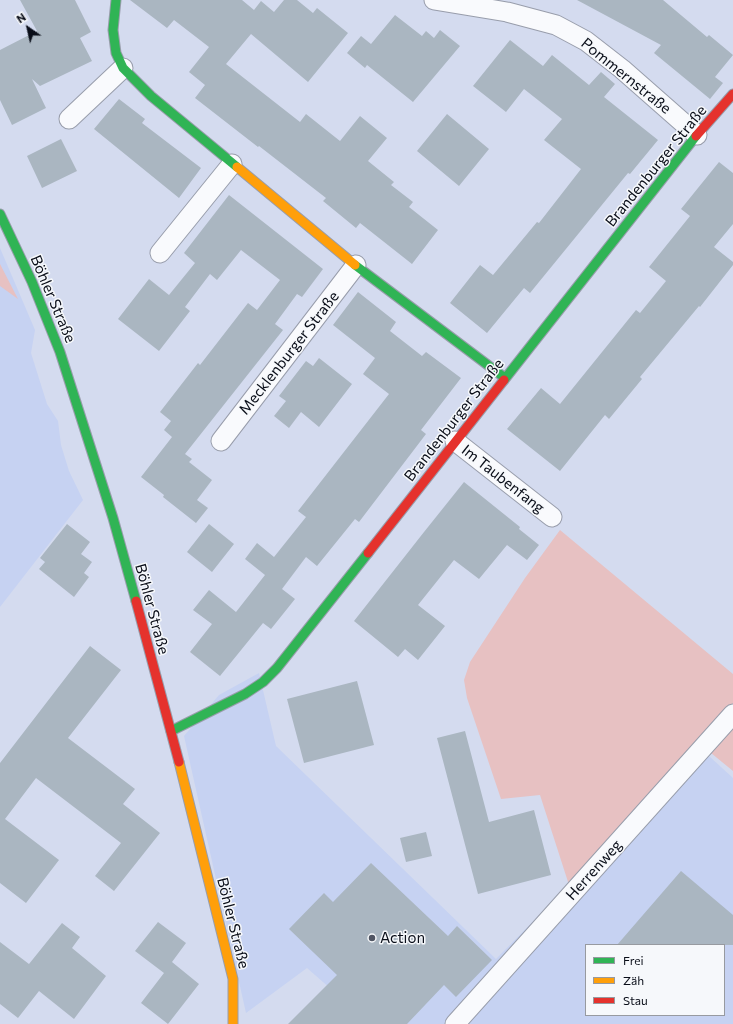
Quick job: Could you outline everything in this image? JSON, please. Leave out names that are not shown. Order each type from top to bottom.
[{"type":"street","points":[[116,0],[112,30],[116,53],[123,68],[151,96],[356,265],[505,378]]},
{"type":"street","name":"Pommernstraße","points":[[434,0],[507,12],[556,25],[586,41],[616,64],[697,135]]},
{"type":"street","points":[[69,119],[123,68]]},
{"type":"street","name":"Brandenburger Straße","points":[[171,731],[245,694],[263,682],[277,668],[697,135],[733,94]]},
{"type":"street","points":[[160,253],[232,164]]},
{"type":"street","name":"Böhler Straße","points":[[0,214],[32,282],[60,352],[113,518],[171,731],[230,965],[232,979],[233,1024]]},
{"type":"street","name":"Mecklenburger Straße","points":[[221,441],[356,265]]},
{"type":"street","name":"Im Taubenfang","points":[[455,441],[552,517]]},
{"type":"street","name":"Herrenweg","points":[[455,1024],[733,714]]},
{"type":"shaded area","points":[[0,248],[35,330],[31,353],[47,404],[58,421],[61,445],[69,471],[83,500],[0,607]]},
{"type":"shaded area","points":[[0,264],[18,299],[0,286]]},
{"type":"shaded area","points":[[560,530],[733,674],[733,703],[697,745],[569,885],[540,795],[501,799],[467,698],[464,680],[470,662],[525,578]]},
{"type":"shaded area","points":[[259,673],[276,746],[496,959],[569,885],[697,745],[733,778],[733,1024],[371,1024],[307,968],[246,1013],[184,736],[219,695]]},
{"type":"shaded area","points":[[733,728],[733,771],[711,753]]},
{"type":"building","points":[[20,0],[75,0],[91,32],[80,38],[92,61],[40,86],[32,79],[46,108],[12,125],[0,100],[0,50],[37,31]]},
{"type":"building","points":[[130,0],[242,0],[254,10],[261,1],[274,12],[284,0],[297,0],[313,13],[317,8],[348,33],[308,82],[251,34],[226,64],[300,122],[306,114],[340,141],[360,116],[387,138],[368,161],[394,182],[391,185],[413,202],[409,207],[438,230],[412,264],[360,223],[356,228],[323,201],[326,198],[195,98],[205,85],[189,72],[209,47],[174,20],[167,28]]},
{"type":"building","points":[[577,0],[663,0],[707,37],[709,35],[733,55],[715,77],[723,83],[710,99],[654,53],[661,45]]},
{"type":"building","points":[[395,15],[422,36],[426,31],[434,38],[440,30],[460,46],[413,102],[367,65],[365,68],[347,53],[361,36],[371,44]]},
{"type":"building","points":[[510,40],[543,66],[552,55],[589,85],[601,72],[615,84],[604,97],[658,140],[630,174],[628,173],[530,293],[524,288],[487,333],[450,303],[480,265],[493,275],[537,222],[539,223],[581,169],[544,140],[562,119],[524,89],[506,112],[473,86]]},
{"type":"building","points":[[119,99],[145,119],[142,123],[201,168],[179,198],[94,129]]},
{"type":"building","points":[[447,114],[489,149],[459,186],[417,151]]},
{"type":"building","points":[[61,139],[77,171],[42,188],[27,156]]},
{"type":"building","points":[[719,162],[733,173],[733,224],[714,247],[733,262],[733,265],[700,307],[699,306],[640,377],[642,379],[609,419],[605,415],[560,471],[507,429],[541,388],[560,404],[636,310],[640,313],[666,281],[649,267],[690,216],[681,209]]},
{"type":"building","points":[[229,195],[323,269],[302,297],[297,294],[275,324],[283,330],[185,454],[192,459],[189,462],[212,480],[197,500],[208,508],[196,523],[163,497],[164,495],[141,477],[172,437],[164,430],[171,421],[160,412],[198,363],[200,365],[248,303],[257,310],[280,280],[241,250],[217,280],[210,274],[185,307],[190,311],[159,351],[118,319],[149,279],[169,295],[195,263],[184,253]]},
{"type":"building","points":[[358,292],[396,322],[390,331],[422,356],[426,352],[461,378],[421,430],[426,434],[359,522],[355,519],[317,566],[306,557],[282,589],[295,599],[271,629],[263,623],[220,676],[190,652],[212,624],[193,610],[209,590],[236,612],[265,575],[245,559],[257,543],[274,557],[306,517],[298,511],[389,394],[363,374],[375,358],[333,325]]},
{"type":"building","points":[[319,358],[352,384],[319,427],[301,412],[289,428],[274,416],[286,401],[279,396],[306,361],[313,366]]},
{"type":"building","points":[[464,482],[520,527],[519,529],[539,545],[527,560],[507,545],[479,579],[454,560],[418,605],[445,626],[418,660],[405,649],[398,657],[354,621]]},
{"type":"building","points":[[67,524],[90,542],[81,554],[92,562],[84,573],[89,577],[74,597],[39,569],[45,562],[40,558]]},
{"type":"building","points":[[209,524],[234,544],[212,572],[187,552]]},
{"type":"building","points":[[90,646],[121,670],[68,738],[135,789],[123,804],[160,833],[114,891],[95,876],[121,843],[36,778],[5,819],[59,860],[26,903],[0,883],[0,763]]},
{"type":"building","points":[[357,681],[374,745],[304,763],[287,699]]},
{"type":"building","points":[[465,731],[489,822],[534,810],[551,875],[478,894],[437,738]]},
{"type":"building","points":[[426,832],[432,856],[406,862],[400,838]]},
{"type":"building","points":[[371,863],[448,936],[457,926],[492,960],[456,997],[444,985],[407,1024],[288,1024],[337,975],[289,929],[324,893],[333,902]]},
{"type":"building","points":[[681,871],[733,915],[733,945],[618,944]]},
{"type":"building","points":[[158,922],[186,943],[172,962],[199,984],[168,1024],[141,1003],[164,973],[135,951]]},
{"type":"building","points":[[62,923],[80,937],[72,948],[106,976],[74,1019],[39,991],[18,1018],[0,1004],[0,942],[29,964]]},
{"type":"traffic: fast","points":[[116,0],[113,30],[116,53],[123,68],[151,96],[237,167]]},
{"type":"traffic: fast","points":[[504,380],[696,136]]},
{"type":"traffic: fast","points":[[0,214],[32,282],[60,352],[113,518],[136,601]]},
{"type":"traffic: fast","points":[[355,265],[505,378]]},
{"type":"traffic: fast","points":[[171,731],[245,694],[263,682],[277,668],[368,553]]},
{"type":"traffic: slow","points":[[237,167],[355,265]]},
{"type":"traffic: slow","points":[[179,762],[233,979],[233,1024]]},
{"type":"traffic: jam","points":[[696,136],[733,94]]},
{"type":"traffic: jam","points":[[368,553],[504,380]]},
{"type":"traffic: jam","points":[[136,601],[179,762]]},
{"type":"place","name":"Action","points":[[372,938]]}]
